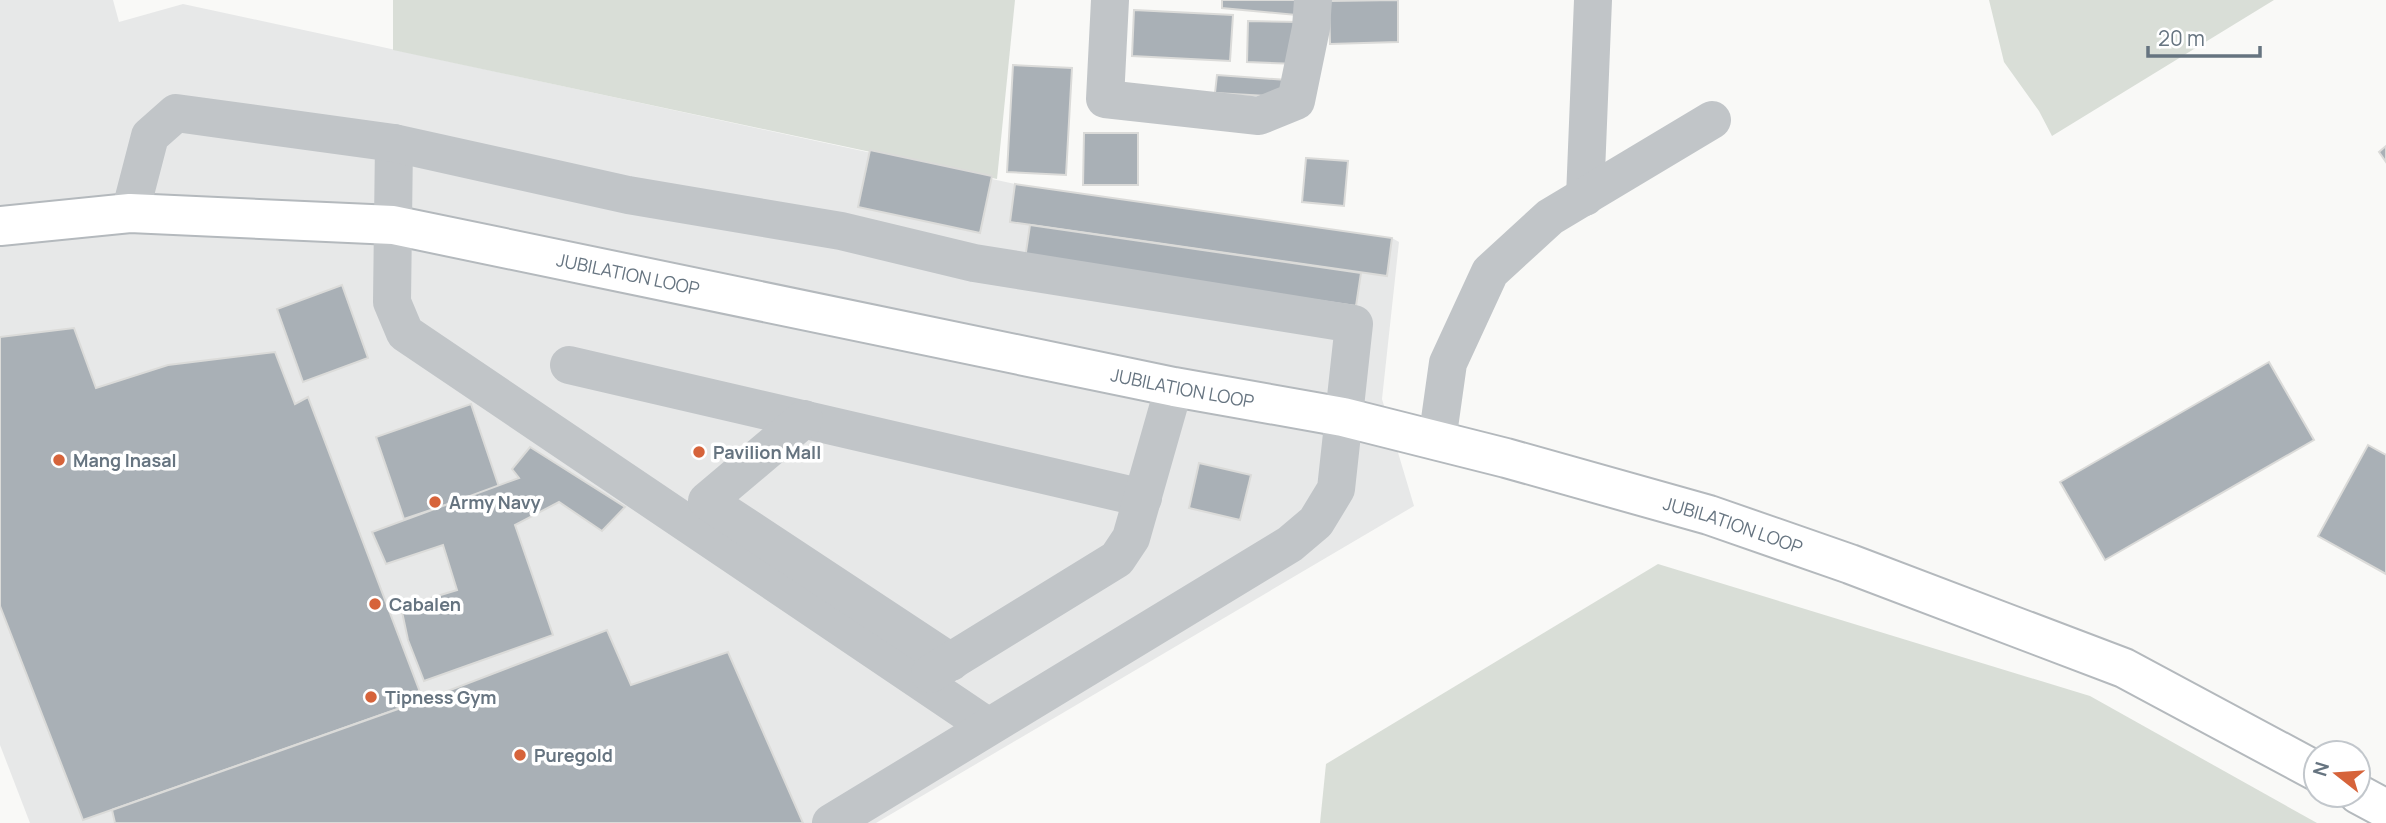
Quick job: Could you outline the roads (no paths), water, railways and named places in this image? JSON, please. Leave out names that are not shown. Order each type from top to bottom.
[{"type":"main road","name":"JUBILATION LOOP","points":[[0,226],[131,213],[393,225],[1174,387],[1343,417],[1709,516],[1969,608],[2123,668],[2302,764]]},
{"type":"street","points":[[1110,0],[1105,99],[1259,116],[1296,101],[1311,28],[1313,0]]},
{"type":"street","points":[[1585,197],[1593,0]]},
{"type":"street","points":[[131,213],[150,136],[176,113],[394,143],[628,195],[841,231],[974,263],[1354,324],[1336,489],[1316,522],[1290,544],[831,823]]},
{"type":"street","points":[[1437,441],[1448,363],[1490,272],[1550,217],[1712,120]]},
{"type":"street","points":[[394,143],[392,302],[405,333],[935,671]]},
{"type":"street","points":[[569,365],[1143,498]]},
{"type":"street","points":[[935,671],[1117,559],[1131,538],[1174,387]]},
{"type":"street","points":[[804,419],[707,501],[935,671],[987,726]]},
{"type":"place","name":"Pavilion Mall","points":[[699,452]]},
{"type":"place","name":"Mang Inasal","points":[[59,460]]},
{"type":"place","name":"Army Navy","points":[[435,502]]},
{"type":"place","name":"Cabalen","points":[[375,604]]},
{"type":"place","name":"Tipness Gym","points":[[371,697]]},
{"type":"place","name":"Puregold","points":[[520,755]]}]
